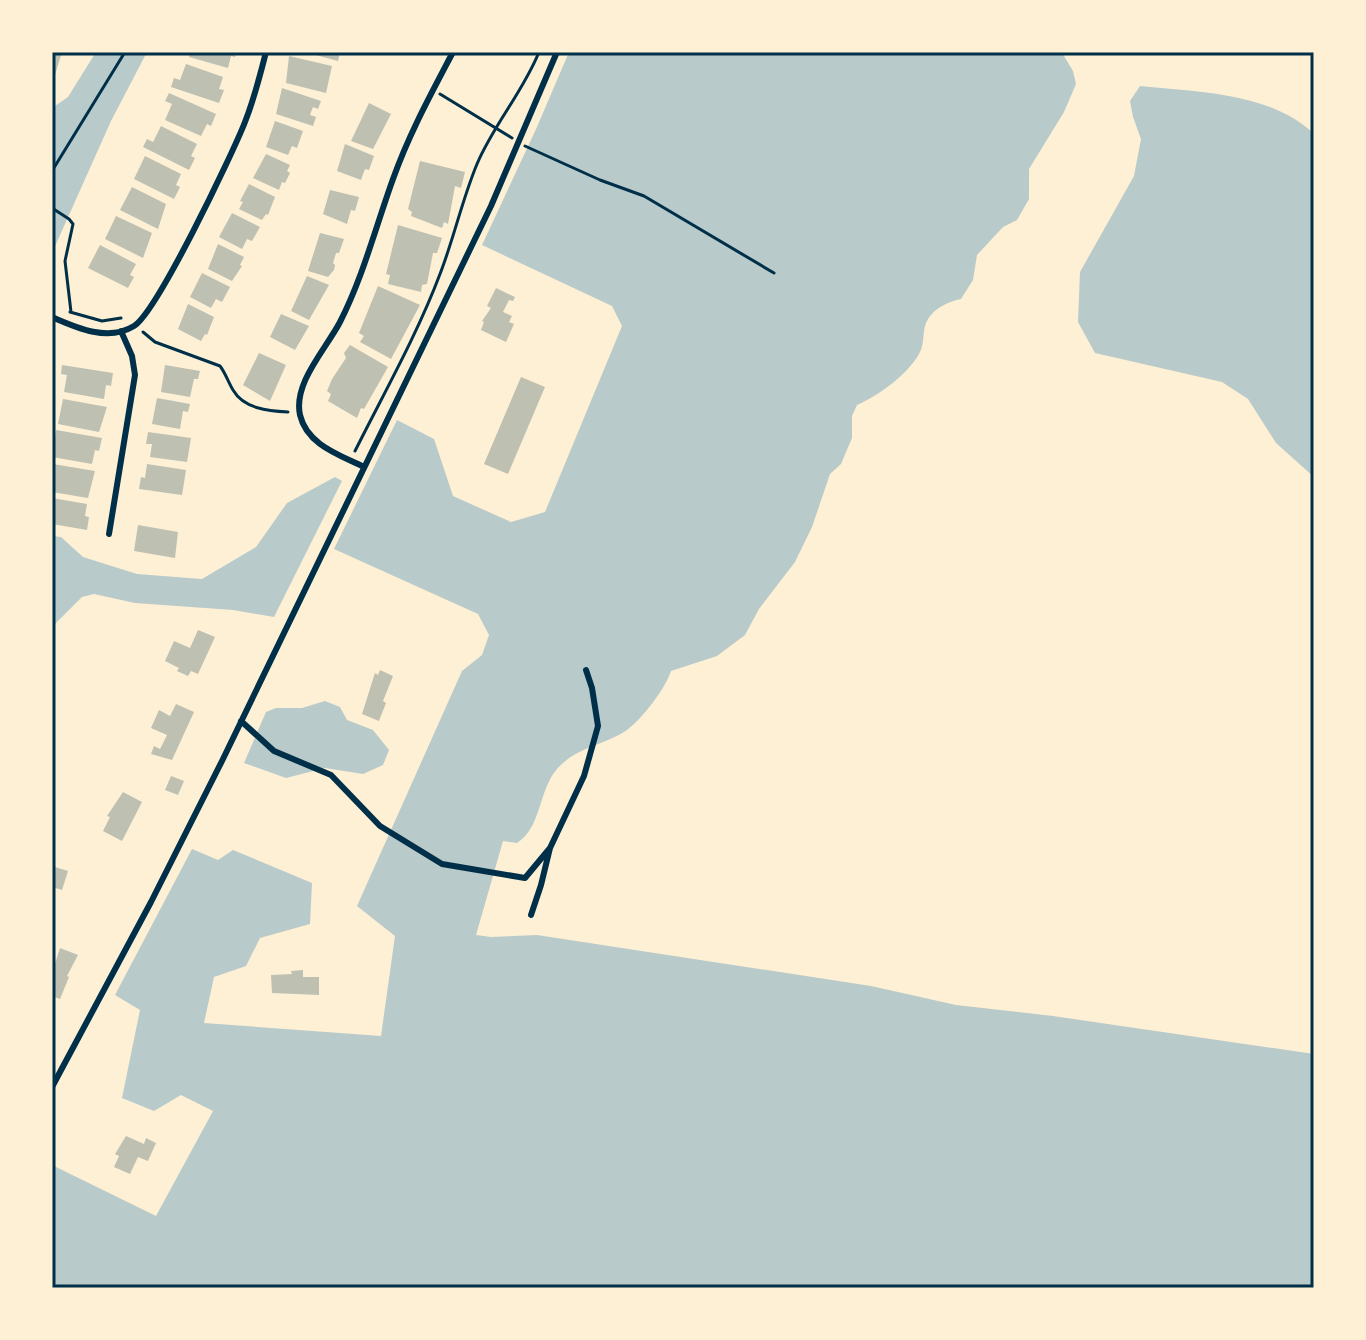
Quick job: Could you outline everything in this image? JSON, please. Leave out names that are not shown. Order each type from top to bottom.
[{"type":"street","points":[[52,317],[98,333],[121,331],[140,321],[163,286],[244,125],[266,52]]},
{"type":"street","points":[[364,467],[326,448],[310,436],[300,417],[300,396],[349,303],[404,150],[453,52]]},
{"type":"street","points":[[52,1087],[151,902],[241,721],[473,245],[557,52]]},
{"type":"street","points":[[109,534],[135,375],[132,356],[121,331]]},
{"type":"street","points":[[531,915],[550,848],[584,776],[598,726],[586,670]]},
{"type":"street","points":[[241,721],[274,751],[331,775],[380,826],[442,864],[525,878],[550,848]]},
{"type":"path","points":[[52,171],[125,52]]},
{"type":"path","points":[[354,451],[424,313],[477,164],[495,127],[520,93],[539,52]]},
{"type":"path","points":[[439,94],[519,143],[644,196],[774,273]]},
{"type":"path","points":[[52,208],[73,224],[65,261],[71,312]]},
{"type":"path","points":[[58,308],[102,321],[121,318]]},
{"type":"path","points":[[143,332],[155,342],[220,366],[233,390],[245,402],[269,411],[288,412]]},
{"type":"shaded area","points":[[96,52],[147,52],[111,121],[52,253],[52,108],[68,97]]},
{"type":"shaded area","points":[[569,52],[1065,52],[1076,84],[1064,112],[1029,169],[1029,199],[1017,220],[1003,227],[977,255],[973,280],[961,299],[940,307],[929,318],[921,350],[908,369],[883,390],[857,405],[852,416],[852,438],[841,464],[830,474],[812,527],[795,562],[759,609],[745,635],[717,656],[671,671],[659,694],[633,725],[573,756],[557,769],[525,836],[517,843],[503,841],[476,935],[537,935],[871,986],[956,1005],[1314,1054],[1314,1288],[52,1288],[54,1166],[156,1216],[213,1111],[181,1095],[154,1111],[122,1098],[140,1010],[115,995],[192,849],[218,860],[233,850],[312,883],[310,924],[260,938],[246,966],[214,977],[204,1023],[381,1036],[395,936],[357,906],[462,671],[482,655],[489,635],[478,614],[334,549],[397,420],[434,439],[453,496],[511,522],[545,512],[622,326],[612,306],[482,245]]},
{"type":"shaded area","points":[[1140,86],[1232,96],[1255,102],[1296,120],[1314,134],[1314,477],[1276,443],[1248,399],[1222,382],[1095,353],[1078,322],[1080,272],[1134,176],[1141,139],[1130,101]]},
{"type":"shaded area","points":[[335,477],[342,481],[274,617],[233,610],[135,603],[94,594],[82,597],[52,627],[52,536],[61,537],[83,557],[137,574],[202,579],[256,547],[287,503]]},
{"type":"shaded area","points":[[325,701],[340,707],[347,720],[373,730],[389,750],[383,765],[363,774],[325,768],[286,778],[244,763],[266,712],[276,708],[302,708]]},
{"type":"building","points":[[52,52],[62,52],[55,75],[52,74]]},
{"type":"building","points":[[190,52],[236,52],[235,57],[231,56],[228,68],[189,57]]},
{"type":"building","points":[[305,52],[340,52],[338,61]]},
{"type":"building","points":[[289,56],[332,66],[326,93],[286,83]]},
{"type":"building","points":[[186,64],[223,77],[219,89],[224,90],[219,103],[171,87],[174,78],[180,80]]},
{"type":"building","points":[[282,88],[321,101],[318,109],[313,107],[310,115],[316,117],[313,126],[276,114]]},
{"type":"building","points":[[169,93],[216,114],[211,126],[207,124],[201,136],[165,120],[172,104],[165,101]]},
{"type":"building","points":[[369,103],[391,114],[373,149],[351,141]]},
{"type":"building","points":[[275,121],[303,131],[297,148],[292,146],[288,155],[266,147]]},
{"type":"building","points":[[161,126],[197,144],[189,170],[143,147],[147,139],[153,142]]},
{"type":"building","points":[[345,144],[374,156],[361,180],[337,171]]},
{"type":"building","points":[[266,154],[290,165],[287,171],[290,173],[279,190],[253,178]]},
{"type":"building","points":[[145,156],[181,174],[176,185],[180,187],[174,199],[134,179]]},
{"type":"building","points":[[420,161],[465,172],[461,188],[455,186],[448,224],[444,222],[442,228],[411,216],[412,212],[408,209]]},
{"type":"building","points":[[249,184],[275,197],[268,215],[262,220],[239,209]]},
{"type":"building","points":[[132,187],[166,204],[158,229],[120,210]]},
{"type":"building","points":[[330,190],[359,197],[347,224],[323,214]]},
{"type":"building","points":[[232,213],[260,227],[252,241],[247,239],[242,249],[219,237]]},
{"type":"building","points":[[116,216],[152,233],[143,258],[105,239]]},
{"type":"building","points":[[398,225],[442,238],[437,253],[433,253],[427,284],[422,285],[421,292],[388,284],[390,275],[386,274]]},
{"type":"building","points":[[320,233],[344,239],[339,253],[336,253],[334,270],[328,277],[308,271]]},
{"type":"building","points":[[218,244],[244,257],[232,281],[208,269]]},
{"type":"building","points":[[100,245],[136,264],[128,288],[88,268]]},
{"type":"building","points":[[202,273],[230,287],[222,302],[216,299],[211,308],[190,297]]},
{"type":"building","points":[[307,276],[329,285],[309,320],[291,311]]},
{"type":"building","points":[[378,286],[420,305],[391,359],[360,342],[364,336],[359,333]]},
{"type":"building","points":[[496,288],[515,297],[513,301],[509,300],[503,312],[512,316],[509,322],[514,324],[506,342],[481,330],[482,321],[491,308],[487,306]]},
{"type":"building","points":[[188,304],[214,317],[207,335],[201,341],[178,329]]},
{"type":"building","points":[[281,314],[309,326],[295,350],[270,337]]},
{"type":"building","points":[[350,345],[388,367],[357,418],[328,401],[331,394],[327,391]]},
{"type":"building","points":[[259,353],[286,365],[270,401],[243,385]]},
{"type":"building","points":[[62,365],[113,373],[111,386],[106,385],[104,399],[64,392],[67,375],[61,374]]},
{"type":"building","points":[[165,365],[200,371],[198,379],[194,379],[190,397],[161,392]]},
{"type":"building","points":[[521,377],[545,387],[508,474],[484,464]]},
{"type":"building","points":[[157,398],[190,404],[188,412],[183,411],[180,429],[152,424]]},
{"type":"building","points":[[63,399],[107,407],[99,432],[58,424]]},
{"type":"building","points":[[56,430],[102,438],[92,464],[52,457]]},
{"type":"building","points":[[148,432],[191,438],[187,462],[150,457],[152,444],[146,444]]},
{"type":"building","points":[[53,464],[95,471],[88,498],[52,492]]},
{"type":"building","points":[[147,464],[186,470],[182,495],[139,489]]},
{"type":"building","points":[[52,498],[87,504],[87,530],[52,524]]},
{"type":"building","points":[[138,525],[178,532],[175,558],[134,551]]},
{"type":"building","points":[[198,630],[215,637],[198,674],[191,671],[188,676],[165,661],[174,641],[190,648]]},
{"type":"building","points":[[380,670],[393,676],[379,721],[362,714],[375,673],[378,675]]},
{"type":"building","points":[[176,704],[194,712],[172,760],[151,754],[154,746],[160,749],[167,735],[151,728],[159,710],[170,716]]},
{"type":"building","points":[[171,776],[184,781],[178,795],[165,790]]},
{"type":"building","points":[[123,792],[142,802],[122,841],[103,831],[110,817],[107,816]]},
{"type":"building","points":[[52,866],[68,871],[62,890],[52,887]]},
{"type":"building","points":[[60,948],[78,955],[60,999],[52,996],[52,973]]},
{"type":"building","points":[[303,970],[303,977],[319,977],[319,995],[272,993],[271,975]]},
{"type":"building","points":[[126,1136],[144,1144],[146,1138],[156,1143],[148,1161],[138,1157],[130,1174],[114,1167],[119,1156],[115,1154]]}]
